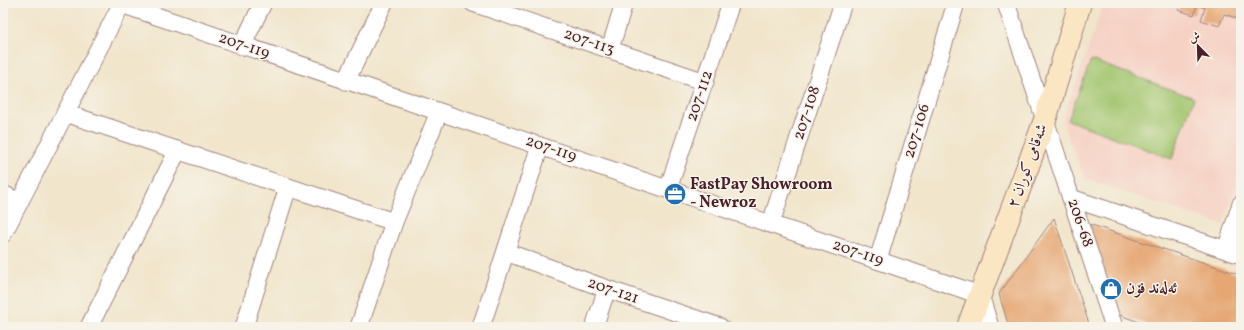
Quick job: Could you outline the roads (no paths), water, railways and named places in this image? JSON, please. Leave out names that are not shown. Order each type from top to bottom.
[{"type":"street","points":[[242,46],[263,3]]},
{"type":"street","points":[[346,81],[384,3]]},
{"type":"street","name":"207-113","points":[[473,3],[705,82]]},
{"type":"street","points":[[610,49],[624,3]]},
{"type":"street","name":"207-112","points":[[668,188],[731,3]]},
{"type":"street","name":"207-108","points":[[771,224],[843,3]]},
{"type":"street","name":"207-106","points":[[878,260],[956,3]]},
{"type":"street","name":"206-68","points":[[1006,3],[1114,327]]},
{"type":"street","name":"شەقامی کوران ٢","points":[[968,327],[1045,120],[1080,3]]},
{"type":"street","points":[[3,234],[122,4]]},
{"type":"street","name":"207-119","points":[[122,4],[242,46],[668,188],[980,295]]},
{"type":"street","points":[[359,327],[394,222],[439,112]]},
{"type":"street","points":[[65,113],[394,222]]},
{"type":"street","points":[[481,327],[540,146]]},
{"type":"street","points":[[89,327],[178,150]]},
{"type":"street","points":[[244,327],[288,187]]},
{"type":"street","points":[[3,194],[19,202]]},
{"type":"street","points":[[1071,198],[1234,253],[1241,204]]},
{"type":"street","name":"207-121","points":[[506,252],[607,289],[720,327]]},
{"type":"street","points":[[594,327],[607,289]]},
{"type":"street","points":[[980,295],[990,327]]},
{"type":"place","name":"FastPay Showroom - Newroz","points":[[675,194]]},
{"type":"place","name":"ئەلەند فۆن","points":[[1111,289]]}]
